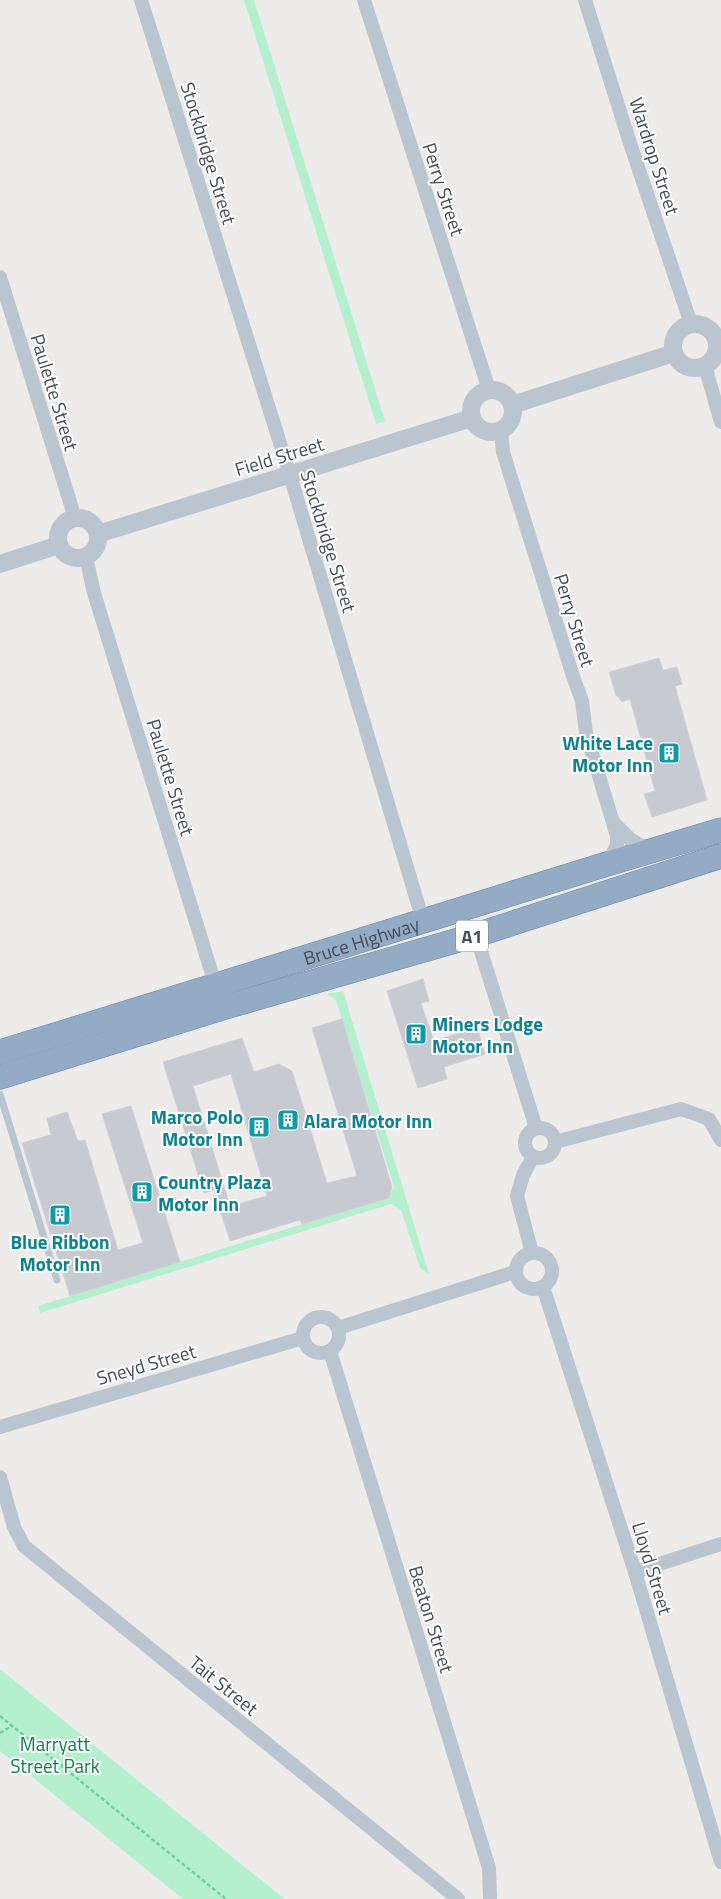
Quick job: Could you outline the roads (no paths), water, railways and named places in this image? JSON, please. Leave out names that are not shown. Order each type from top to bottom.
[{"type":"highway","name":"Bruce Highway","points":[[0,1052],[721,830]]},
{"type":"highway","name":"Bruce Highway","points":[[0,1076],[222,1008],[476,935],[721,856]]},
{"type":"street","name":"Stockbridge Street","points":[[141,0],[290,475],[423,921]]},
{"type":"street","name":"Perry Street","points":[[364,0],[489,390]]},
{"type":"street","name":"Wardrop Street","points":[[585,0],[629,140],[692,324]]},
{"type":"street","name":"Paulette Street","points":[[0,277],[74,518]]},
{"type":"street","points":[[692,324],[700,324],[707,327],[719,339],[715,356],[704,366],[692,368],[684,365],[674,353],[673,341],[681,328],[692,324]]},
{"type":"street","points":[[512,405],[674,353]]},
{"type":"street","points":[[704,366],[721,422]]},
{"type":"street","points":[[489,390],[503,393],[509,398],[513,414],[511,421],[501,430],[489,432],[481,429],[476,424],[472,418],[471,406],[479,394],[489,390]]},
{"type":"street","name":"Field Street","points":[[98,534],[472,418]]},
{"type":"street","name":"Perry Street","points":[[501,430],[503,452],[582,701],[586,732],[617,836],[617,845],[607,864]]},
{"type":"street","points":[[74,518],[89,522],[94,526],[98,534],[96,548],[86,557],[76,558],[68,556],[60,545],[59,534],[61,527],[74,518]]},
{"type":"street","points":[[0,564],[60,545]]},
{"type":"street","name":"Paulette Street","points":[[86,557],[94,592],[222,1008]]},
{"type":"street","name":"Perry Street","points":[[612,821],[630,839],[649,851]]},
{"type":"street","points":[[476,935],[536,1128]]},
{"type":"street","points":[[555,1142],[682,1109],[709,1119],[721,1140]]},
{"type":"street","points":[[536,1128],[547,1130],[551,1133],[555,1142],[549,1156],[534,1157],[526,1150],[525,1139],[527,1134],[536,1128]]},
{"type":"street","points":[[532,1253],[517,1196],[518,1185],[522,1175],[534,1157]]},
{"type":"street","points":[[532,1253],[545,1257],[551,1266],[551,1278],[543,1287],[537,1290],[527,1289],[520,1284],[515,1272],[518,1262],[522,1257],[532,1253]]},
{"type":"street","points":[[338,1328],[515,1272]]},
{"type":"street","name":"Lloyd Street","points":[[543,1287],[635,1572],[721,1862]]},
{"type":"street","points":[[324,1317],[338,1328],[338,1343],[330,1351],[315,1352],[305,1344],[303,1338],[306,1325],[316,1318],[324,1317]]},
{"type":"street","name":"Sneyd Street","points":[[0,1427],[303,1338]]},
{"type":"street","name":"Beaton Street","points":[[330,1351],[489,1868],[490,1899]]},
{"type":"street","name":"Tait Street","points":[[0,1477],[14,1527],[24,1546],[458,1899]]},
{"type":"street","points":[[635,1572],[721,1544]]},
{"type":"lane","points":[[0,1094],[57,1280]]},
{"type":"place","name":"White Lace Motor Inn","points":[[669,753]]},
{"type":"place","name":"Miners Lodge Motor Inn","points":[[416,1034]]},
{"type":"place","name":"Alara Motor Inn","points":[[288,1120]]},
{"type":"place","name":"Marco Polo Motor Inn","points":[[259,1127]]},
{"type":"place","name":"Country Plaza Motor Inn","points":[[142,1192]]},
{"type":"place","name":"Blue Ribbon Motor Inn","points":[[60,1215]]},
{"type":"park label","name":"Marryatt Street Park","points":[[55,1754]]}]
